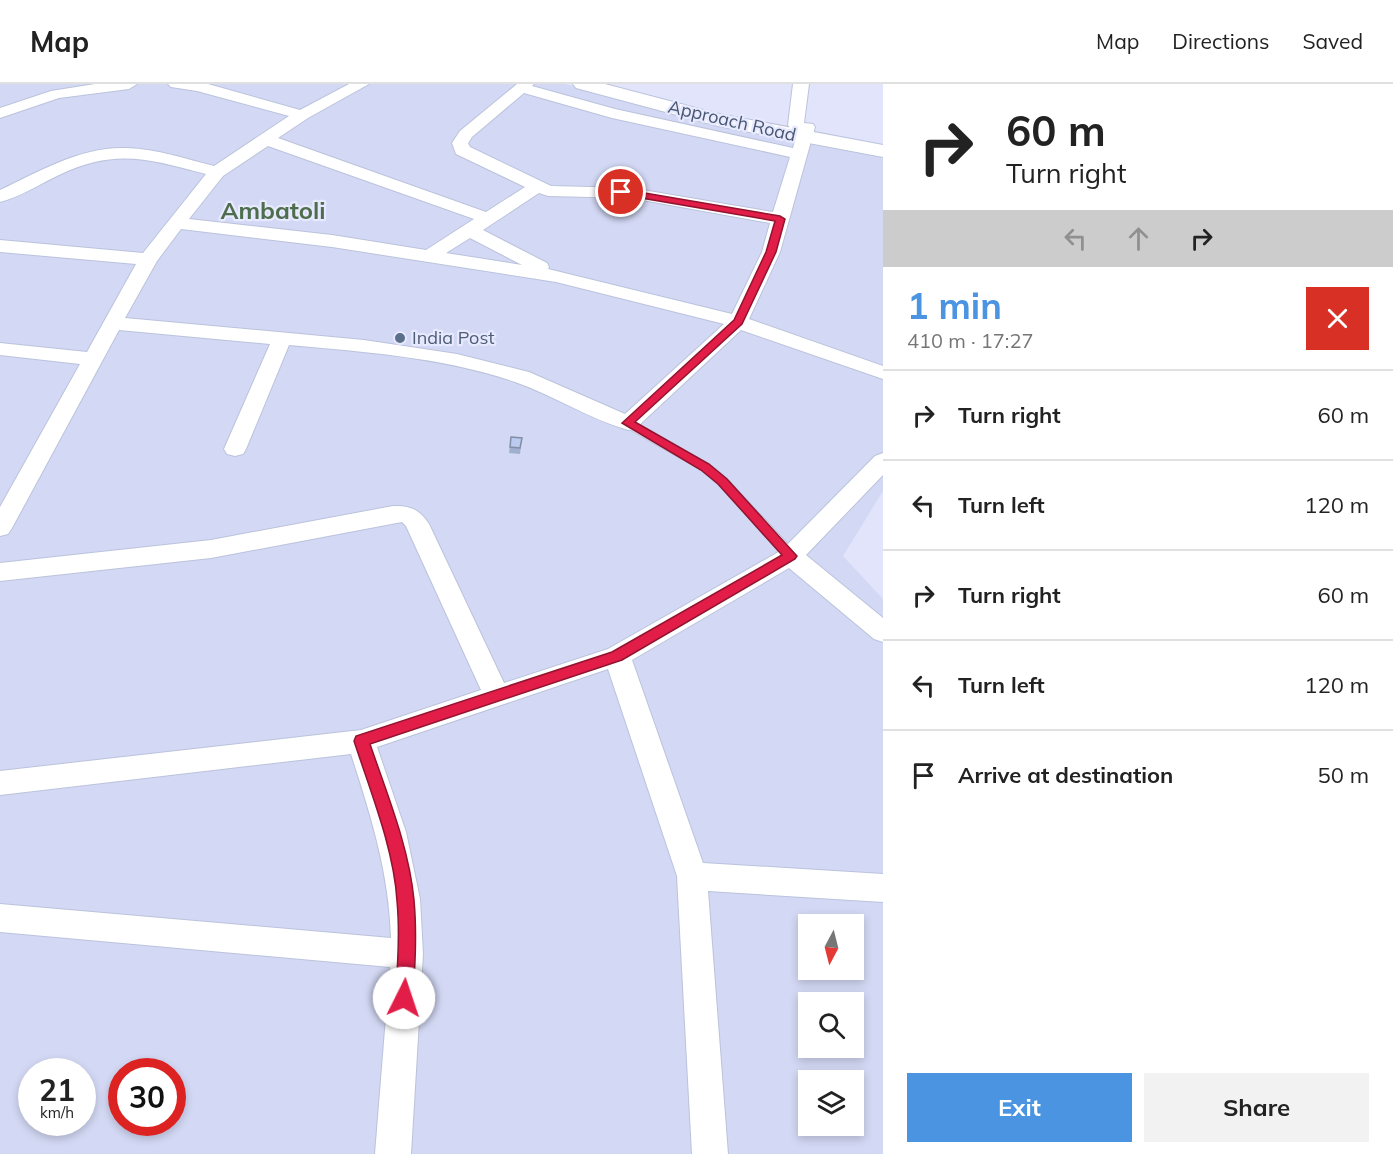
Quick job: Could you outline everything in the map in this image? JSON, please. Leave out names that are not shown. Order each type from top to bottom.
[{"type":"street","points":[[0,113],[57,94],[129,84]]},
{"type":"street","points":[[176,84],[214,90],[302,115]]},
{"type":"street","points":[[0,528],[5,510],[94,359],[148,259],[217,172],[302,115],[361,84]]},
{"type":"street","name":"Approach Road","points":[[583,84],[718,120],[883,151]]},
{"type":"street","name":"Approach Road","points":[[620,84],[801,136],[883,139]]},
{"type":"street","points":[[112,324],[364,346],[457,360],[497,369],[555,389],[628,423],[738,322],[771,252],[780,219],[801,136],[801,84]]},
{"type":"street","points":[[780,219],[631,193],[559,192],[537,187],[470,155],[460,146],[466,134],[524,86],[612,113],[801,136]]},
{"type":"street","points":[[265,139],[487,219]]},
{"type":"street","points":[[0,197],[77,162],[113,153],[141,155],[217,172]]},
{"type":"street","points":[[429,256],[537,187]]},
{"type":"street","points":[[175,224],[332,241],[556,276],[738,322],[883,373]]},
{"type":"street","points":[[470,230],[556,276]]},
{"type":"street","points":[[0,246],[148,259]]},
{"type":"street","points":[[235,449],[282,339]]},
{"type":"street","points":[[0,349],[94,359]]},
{"type":"street","points":[[0,783],[361,741],[617,656],[791,556],[883,460]]},
{"type":"street","points":[[0,572],[211,549],[393,514],[406,514],[417,524],[496,696]]},
{"type":"street","points":[[791,556],[883,632]]},
{"type":"street","points":[[617,656],[692,876],[710,1154]]},
{"type":"street","points":[[361,741],[391,832],[405,899],[407,954],[393,1154]]},
{"type":"street","points":[[692,876],[883,888]]},
{"type":"street","points":[[0,918],[407,954]]},
{"type":"lane","points":[[628,423],[705,467],[722,482],[791,556]]},
{"type":"shaded area","points":[[0,84],[565,84],[727,125],[883,152],[883,491],[843,556],[883,599],[883,1154],[0,1154]]},
{"type":"building","points":[[511,437],[522,438],[520,448],[510,447]]},
{"type":"place","name":"India Post","points":[[400,338]]},
{"type":"district","name":"Ambatoli","points":[[273,211]]},
{"type":"route","points":[[404,998],[407,954],[405,899],[391,832],[361,741],[617,656],[791,556],[722,482],[705,467],[628,423],[738,322],[771,252],[780,219],[621,192]]}]
